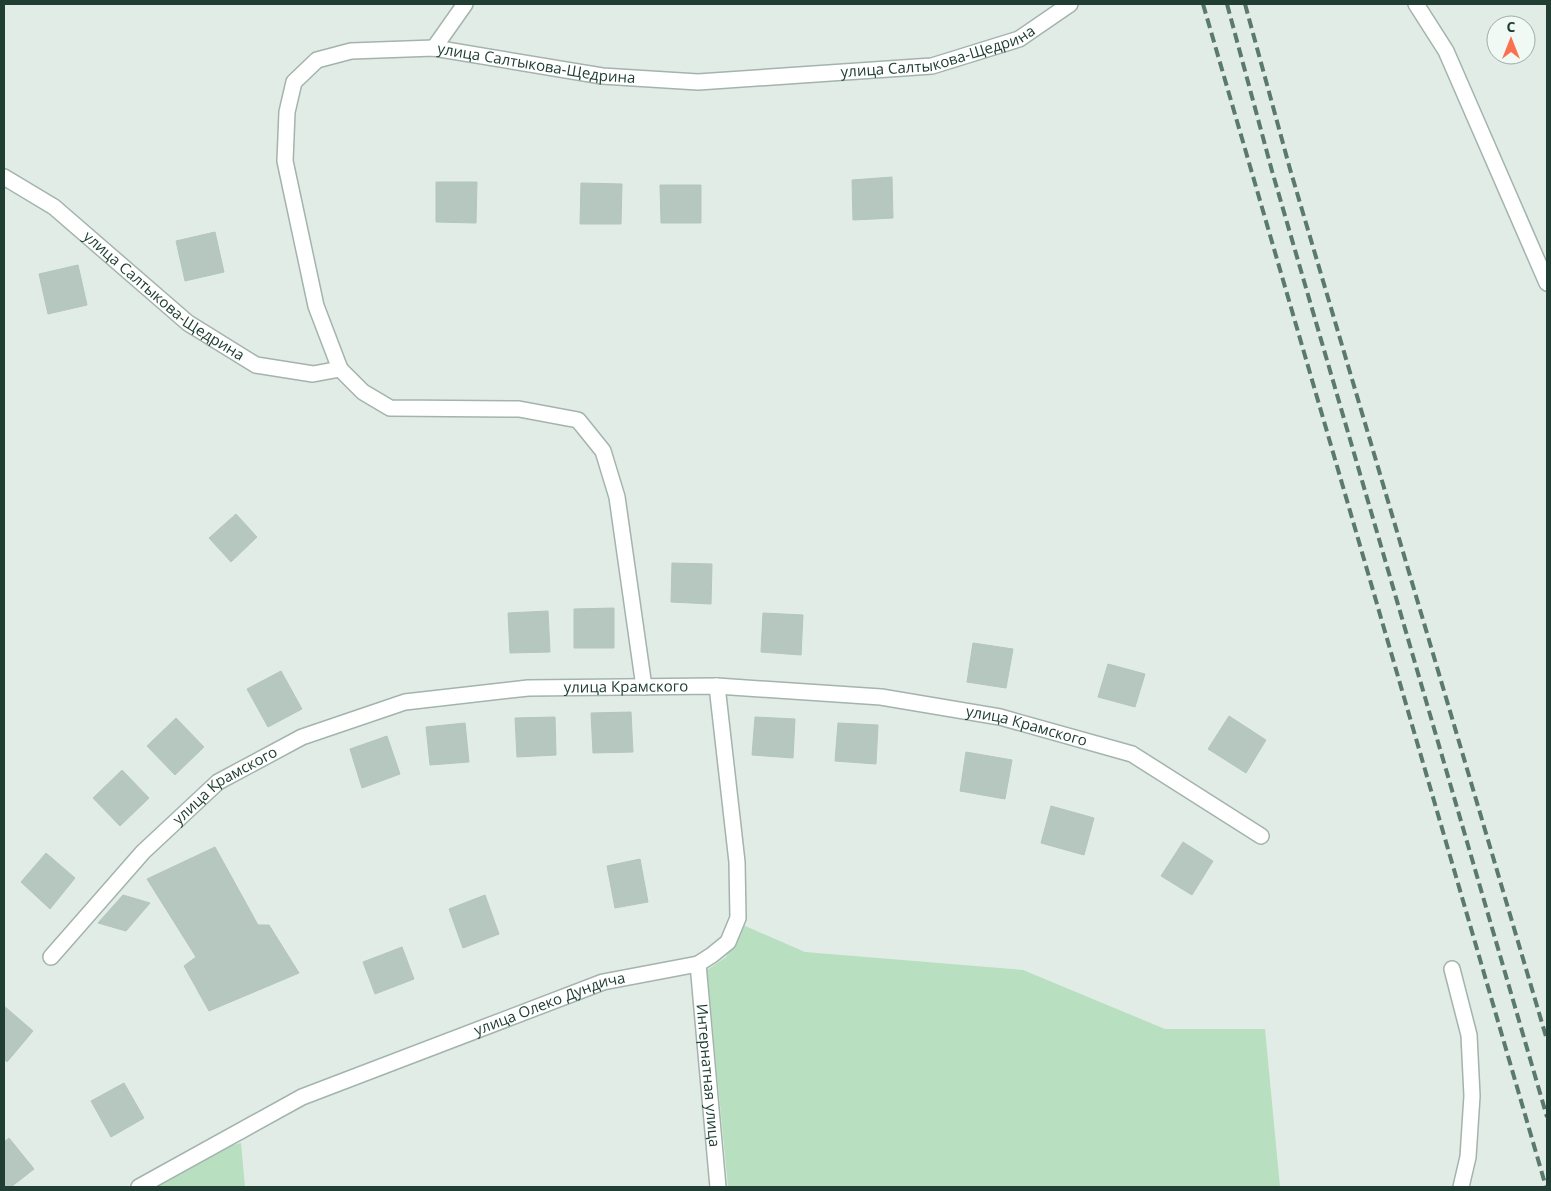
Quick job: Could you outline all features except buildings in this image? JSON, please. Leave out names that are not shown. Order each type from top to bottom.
[{"type":"street","points":[[434,48],[465,4]]},
{"type":"street","name":"улица Салтыкова-Щедрина","points":[[644,686],[616,497],[603,451],[578,420],[519,409],[390,408],[363,392],[340,369],[316,306],[285,161],[288,112],[294,82],[318,60],[351,51],[434,48],[602,76],[698,82],[932,66],[1019,39],[1070,4]]},
{"type":"street","points":[[1416,4],[1446,51],[1547,283]]},
{"type":"street","name":"улица Салтыкова-Щедрина","points":[[4,177],[54,207],[188,323],[256,365],[313,374],[340,369]]},
{"type":"street","name":"улица Крамского","points":[[51,957],[143,852],[218,782],[302,737],[405,702],[528,688],[717,686],[880,697],[1000,717],[1132,754],[1261,836]]},
{"type":"street","name":"улица Олеко Дундича","points":[[139,1187],[302,1096],[603,982],[698,964],[728,942],[738,918],[736,862],[717,686]]},
{"type":"street","name":"Интернатная улица","points":[[698,964],[718,1187]]},
{"type":"street","points":[[1452,969],[1469,1035],[1472,1096],[1468,1157],[1461,1187]]},
{"type":"green space","points":[[743,925],[805,952],[1023,970],[1165,1029],[1265,1029],[1280,1187],[728,1187],[707,970],[726,957]]},
{"type":"green space","points":[[241,1143],[245,1187],[145,1187],[223,1148]]},
{"type":"railway","points":[[1203,4],[1546,1187]]},
{"type":"railway","points":[[1227,4],[1272,171],[1547,1117]]},
{"type":"railway","points":[[1245,4],[1290,169],[1547,1040]]}]
